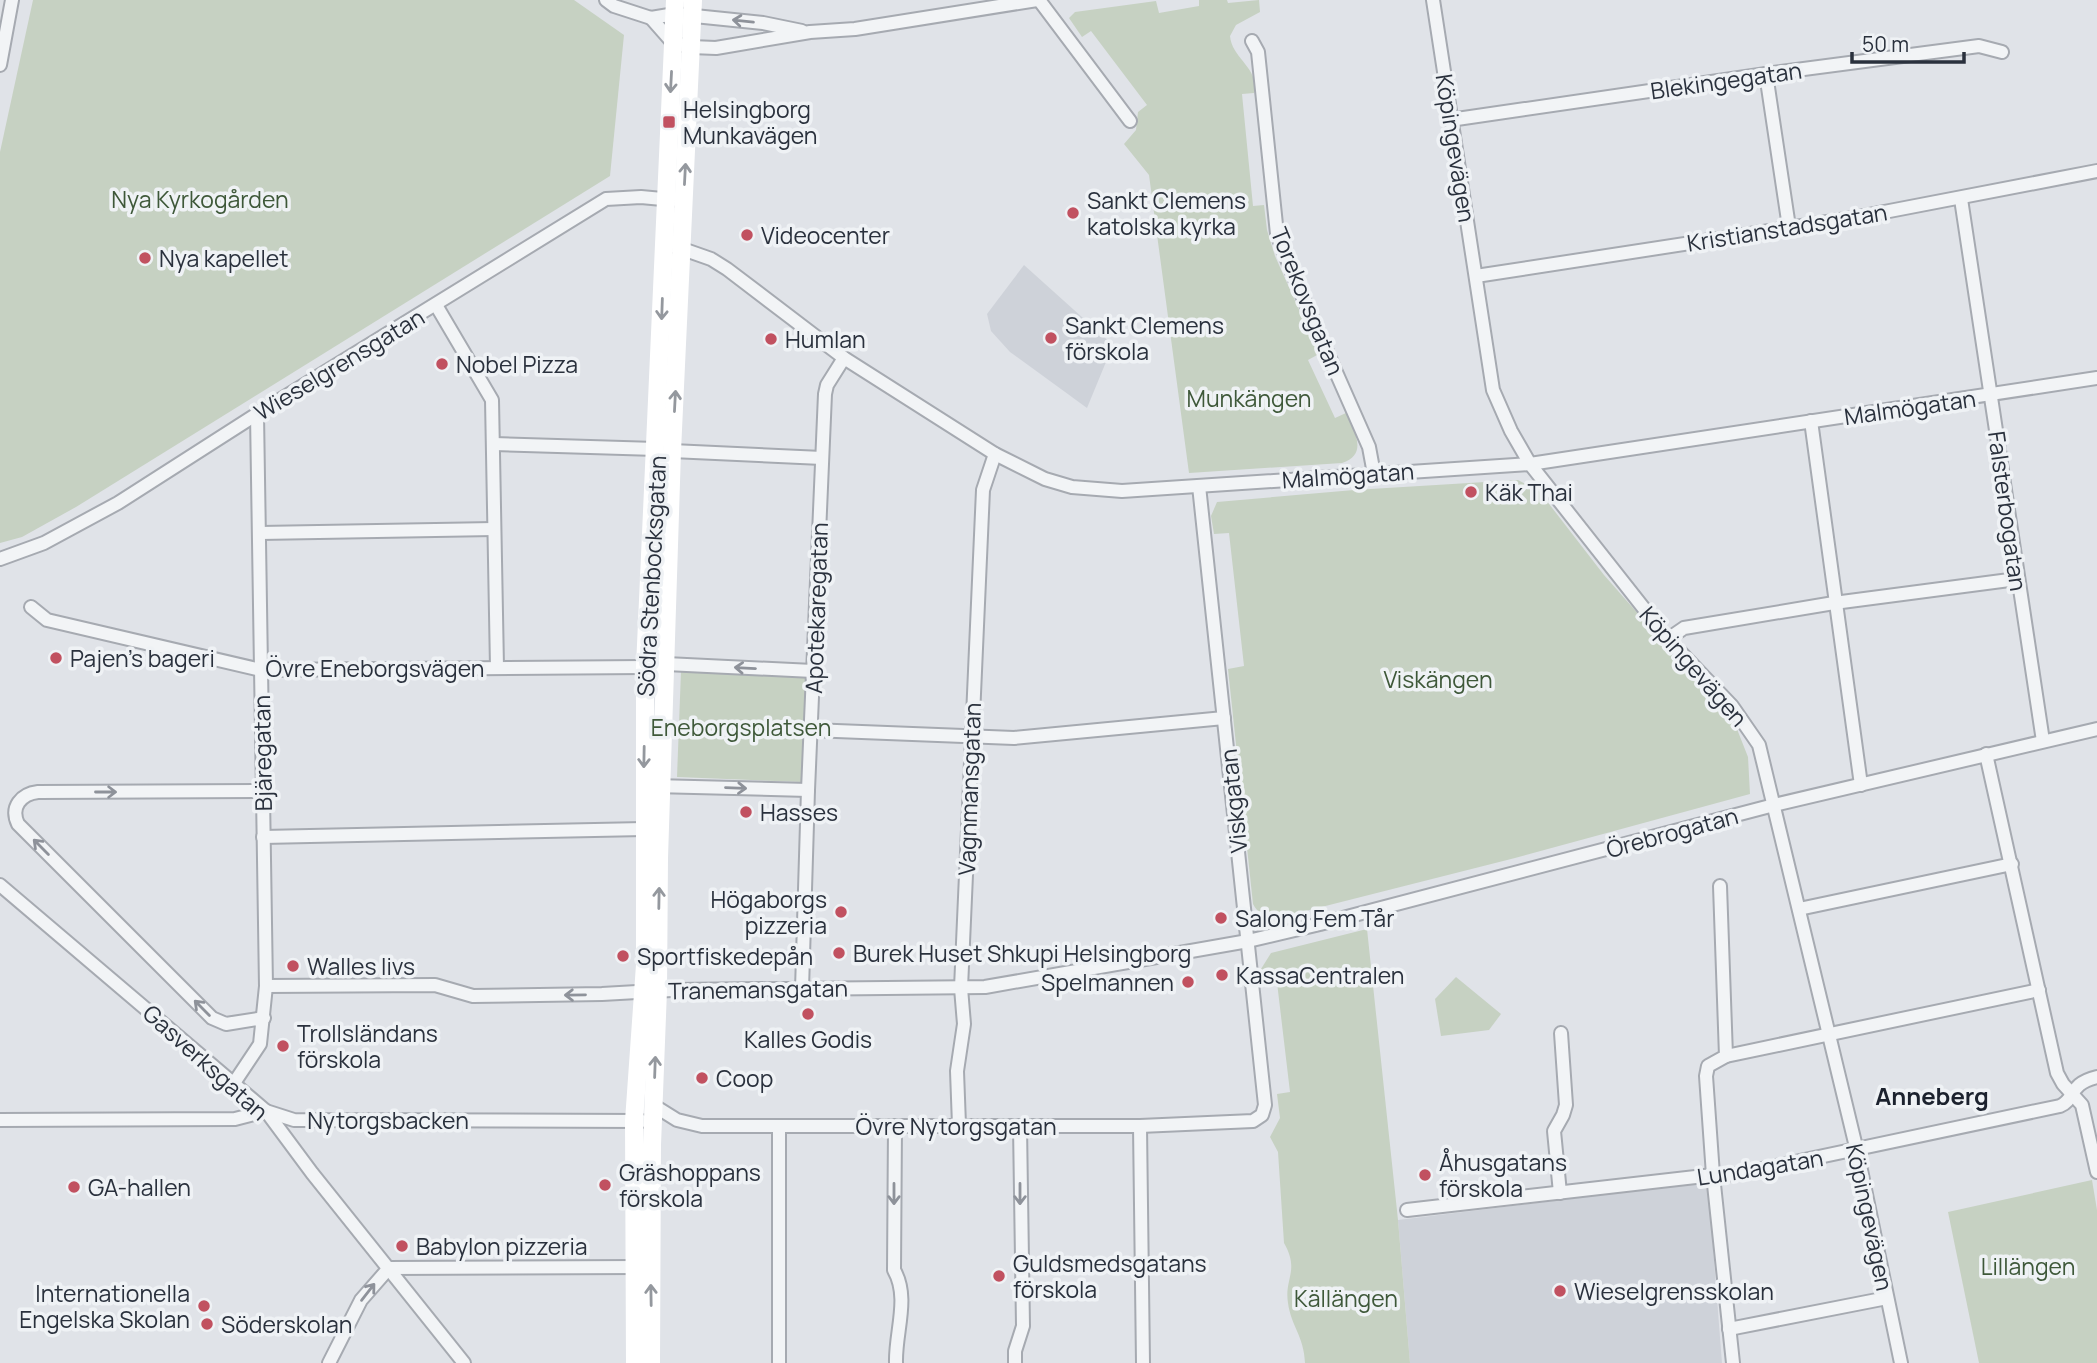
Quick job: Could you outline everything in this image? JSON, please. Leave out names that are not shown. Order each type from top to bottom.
[{"type":"main road","name":"Södra Stenbocksgatan","points":[[635,1363],[653,1113],[643,785],[645,667],[682,248],[674,200],[673,43],[684,7]]},
{"type":"main road","name":"Södra Stenbocksgatan","points":[[652,1363],[642,1267],[634,1121],[650,991],[662,786],[666,664],[663,245],[674,200],[691,47],[684,7]]},
{"type":"street","points":[[0,65],[12,0]]},
{"type":"street","points":[[606,0],[614,6],[651,18],[673,43],[716,48],[1038,0],[1130,121]]},
{"type":"street","name":"Köpingevägen","points":[[1433,0],[1493,390],[1511,431],[1530,464],[1668,639],[1732,706],[1754,736],[1763,757],[1857,1151],[1901,1363]]},
{"type":"street","points":[[651,18],[684,7],[810,32]]},
{"type":"street","name":"Torekovsgatan","points":[[1252,41],[1258,52],[1278,234],[1294,277],[1369,447],[1374,474]]},
{"type":"street","name":"Blekingegatan","points":[[1450,120],[1979,46],[2002,52]]},
{"type":"street","points":[[1766,74],[1789,227]]},
{"type":"street","name":"Kristianstadsgatan","points":[[1476,276],[1961,199],[2097,172]]},
{"type":"street","name":"Wieselgrensgatan","points":[[0,559],[44,543],[118,503],[257,414],[607,199],[631,197],[674,200]]},
{"type":"street","name":"Falsterbogatan","points":[[1961,199],[2043,741]]},
{"type":"street","name":"Malmögatan","points":[[663,245],[682,248],[711,259],[844,358],[995,454],[1045,479],[1072,487],[1122,491],[1530,464],[2097,378]]},
{"type":"street","points":[[436,305],[490,394],[493,408],[497,667]]},
{"type":"street","name":"Apotekaregatan","points":[[802,989],[825,394],[844,358]]},
{"type":"street","name":"Bjäregatan","points":[[234,1083],[258,1049],[266,986],[257,414]]},
{"type":"street","points":[[1811,421],[1860,785]]},
{"type":"street","points":[[494,444],[822,458]]},
{"type":"street","name":"Vagnmansgatan","points":[[959,1125],[957,1071],[964,1024],[961,988],[983,490],[995,454]]},
{"type":"street","name":"Viskgatan","points":[[1199,486],[1265,1105],[1262,1115]]},
{"type":"street","points":[[260,533],[494,529]]},
{"type":"street","points":[[1668,639],[1684,628],[1834,603],[2018,579]]},
{"type":"street","name":"Övre Eneborgsvägen","points":[[31,607],[47,620],[261,670],[645,667]]},
{"type":"street","points":[[666,664],[813,671]]},
{"type":"street","points":[[811,730],[1014,738],[1224,718]]},
{"type":"street","name":"Örebrogatan","points":[[1248,941],[1356,916],[1774,805],[2097,729]]},
{"type":"street","points":[[1986,754],[2057,1073],[2082,1105],[2097,1172]]},
{"type":"street","points":[[643,785],[808,790]]},
{"type":"street","points":[[262,791],[38,792],[25,795],[18,803],[15,815],[18,824],[217,1021],[229,1024],[264,1018]]},
{"type":"street","points":[[263,837],[644,829]]},
{"type":"street","points":[[1799,909],[2012,864]]},
{"type":"street","name":"Gasverksgatan","points":[[0,885],[266,1111],[312,1173],[464,1363]]},
{"type":"street","points":[[1720,886],[1726,1056]]},
{"type":"street","name":"Tranemansgatan","points":[[266,986],[429,985],[473,996],[961,988],[1009,984],[1248,941]]},
{"type":"street","points":[[1733,1363],[1713,1175],[1706,1076],[1708,1066],[1726,1056],[2039,990]]},
{"type":"street","points":[[1560,1193],[1554,1131],[1566,1105],[1561,1033]]},
{"type":"street","name":"Lundagatan","points":[[1407,1210],[1738,1174],[2060,1106],[2066,1103],[2071,1092],[2081,1083],[2097,1077]]},
{"type":"street","name":"Nytorgsbacken","points":[[0,1120],[235,1119],[266,1111],[294,1120],[634,1121],[653,1113]]},
{"type":"street","name":"Övre Nytorgsgatan","points":[[653,1113],[702,1126],[779,1127],[1140,1126],[1253,1121],[1262,1115]]},
{"type":"street","points":[[895,1126],[894,1270],[901,1282],[902,1315],[896,1342],[896,1363]]},
{"type":"street","points":[[1015,1363],[1015,1352],[1023,1326],[1020,1126]]},
{"type":"street","points":[[1140,1126],[1143,1363]]},
{"type":"street","points":[[779,1127],[779,1363]]},
{"type":"street","points":[[329,1363],[361,1300],[389,1268],[642,1267]]},
{"type":"street","points":[[1729,1329],[1887,1298]]},
{"type":"shaded area","name":"Sankt Clemens förskola","points":[[1024,265],[1113,345],[1087,408],[1010,352],[991,331],[987,314]]},
{"type":"shaded area","name":"Wieselgrensskolan","points":[[1708,1182],[1722,1363],[1410,1363],[1398,1220]]},
{"type":"green space","name":"Nya Kyrkogården","points":[[33,0],[574,0],[624,35],[610,176],[76,507],[22,537],[0,543],[0,152]]},
{"type":"green space","name":"Munkängen","points":[[1199,0],[1227,0],[1228,3],[1259,0],[1260,12],[1236,25],[1230,36],[1235,51],[1250,70],[1255,84],[1254,93],[1242,94],[1253,206],[1264,205],[1267,230],[1275,256],[1319,354],[1308,360],[1335,418],[1346,413],[1355,434],[1355,454],[1342,463],[1189,473],[1149,175],[1124,144],[1136,130],[1138,112],[1147,105],[1091,31],[1082,37],[1069,18],[1075,12],[1156,1],[1159,13],[1199,6]]},
{"type":"green space","name":"Viskängen","points":[[1518,480],[1539,491],[1604,575],[1735,724],[1748,757],[1750,794],[1515,858],[1278,918],[1263,915],[1253,904],[1228,669],[1244,666],[1229,533],[1214,534],[1211,516],[1217,502]]},
{"type":"green space","name":"Eneborgsplatsen","points":[[681,671],[806,676],[802,782],[677,777]]},
{"type":"green space","name":"Källängen","points":[[1367,929],[1398,1220],[1410,1363],[1305,1363],[1288,1303],[1291,1261],[1284,1243],[1278,1152],[1270,1137],[1280,1118],[1277,1094],[1290,1092],[1276,974],[1263,975],[1261,969],[1271,953]]},
{"type":"green space","points":[[1456,977],[1501,1014],[1489,1030],[1441,1036],[1435,999]]},
{"type":"green space","name":"Lillängen","points":[[2092,1180],[2097,1210],[2097,1363],[1979,1363],[1948,1212]]},
{"type":"place","name":"Helsingborg Munkavägen","points":[[669,122]]},
{"type":"place","name":"Sankt Clemens katolska kyrka","points":[[1073,213]]},
{"type":"place","name":"Videocenter","points":[[747,235]]},
{"type":"place","name":"Nya kapellet","points":[[145,258]]},
{"type":"place","name":"Sankt Clemens förskola","points":[[1051,338]]},
{"type":"place","name":"Humlan","points":[[771,339]]},
{"type":"place","name":"Nobel Pizza","points":[[442,364]]},
{"type":"place","name":"Käk Thai","points":[[1471,492]]},
{"type":"place","name":"Pajen's bageri","points":[[56,658]]},
{"type":"place","name":"Hasses","points":[[746,812]]},
{"type":"place","name":"Högaborgs pizzeria","points":[[841,912]]},
{"type":"place","name":"Salong Fem Tår","points":[[1221,918]]},
{"type":"place","name":"Burek Huset Shkupi Helsingborg","points":[[839,953]]},
{"type":"place","name":"Sportfiskedepån","points":[[623,956]]},
{"type":"place","name":"Walles livs","points":[[293,966]]},
{"type":"place","name":"KassaCentralen","points":[[1222,975]]},
{"type":"place","name":"Spelmannen","points":[[1188,982]]},
{"type":"place","name":"Kalles Godis","points":[[808,1014]]},
{"type":"place","name":"Trollsländans förskola","points":[[283,1046]]},
{"type":"place","name":"Coop","points":[[702,1078]]},
{"type":"place","name":"Åhusgatans förskola","points":[[1425,1175]]},
{"type":"place","name":"Gräshoppans förskola","points":[[605,1185]]},
{"type":"place","name":"GA-hallen","points":[[74,1187]]},
{"type":"place","name":"Babylon pizzeria","points":[[402,1246]]},
{"type":"place","name":"Guldsmedsgatans förskola","points":[[999,1276]]},
{"type":"place","name":"Wieselgrensskolan","points":[[1560,1291]]},
{"type":"place","name":"Internationella Engelska Skolan","points":[[204,1306]]},
{"type":"place","name":"Söderskolan","points":[[207,1324]]},
{"type":"district","name":"Anneberg","points":[[1932,1095]]}]
